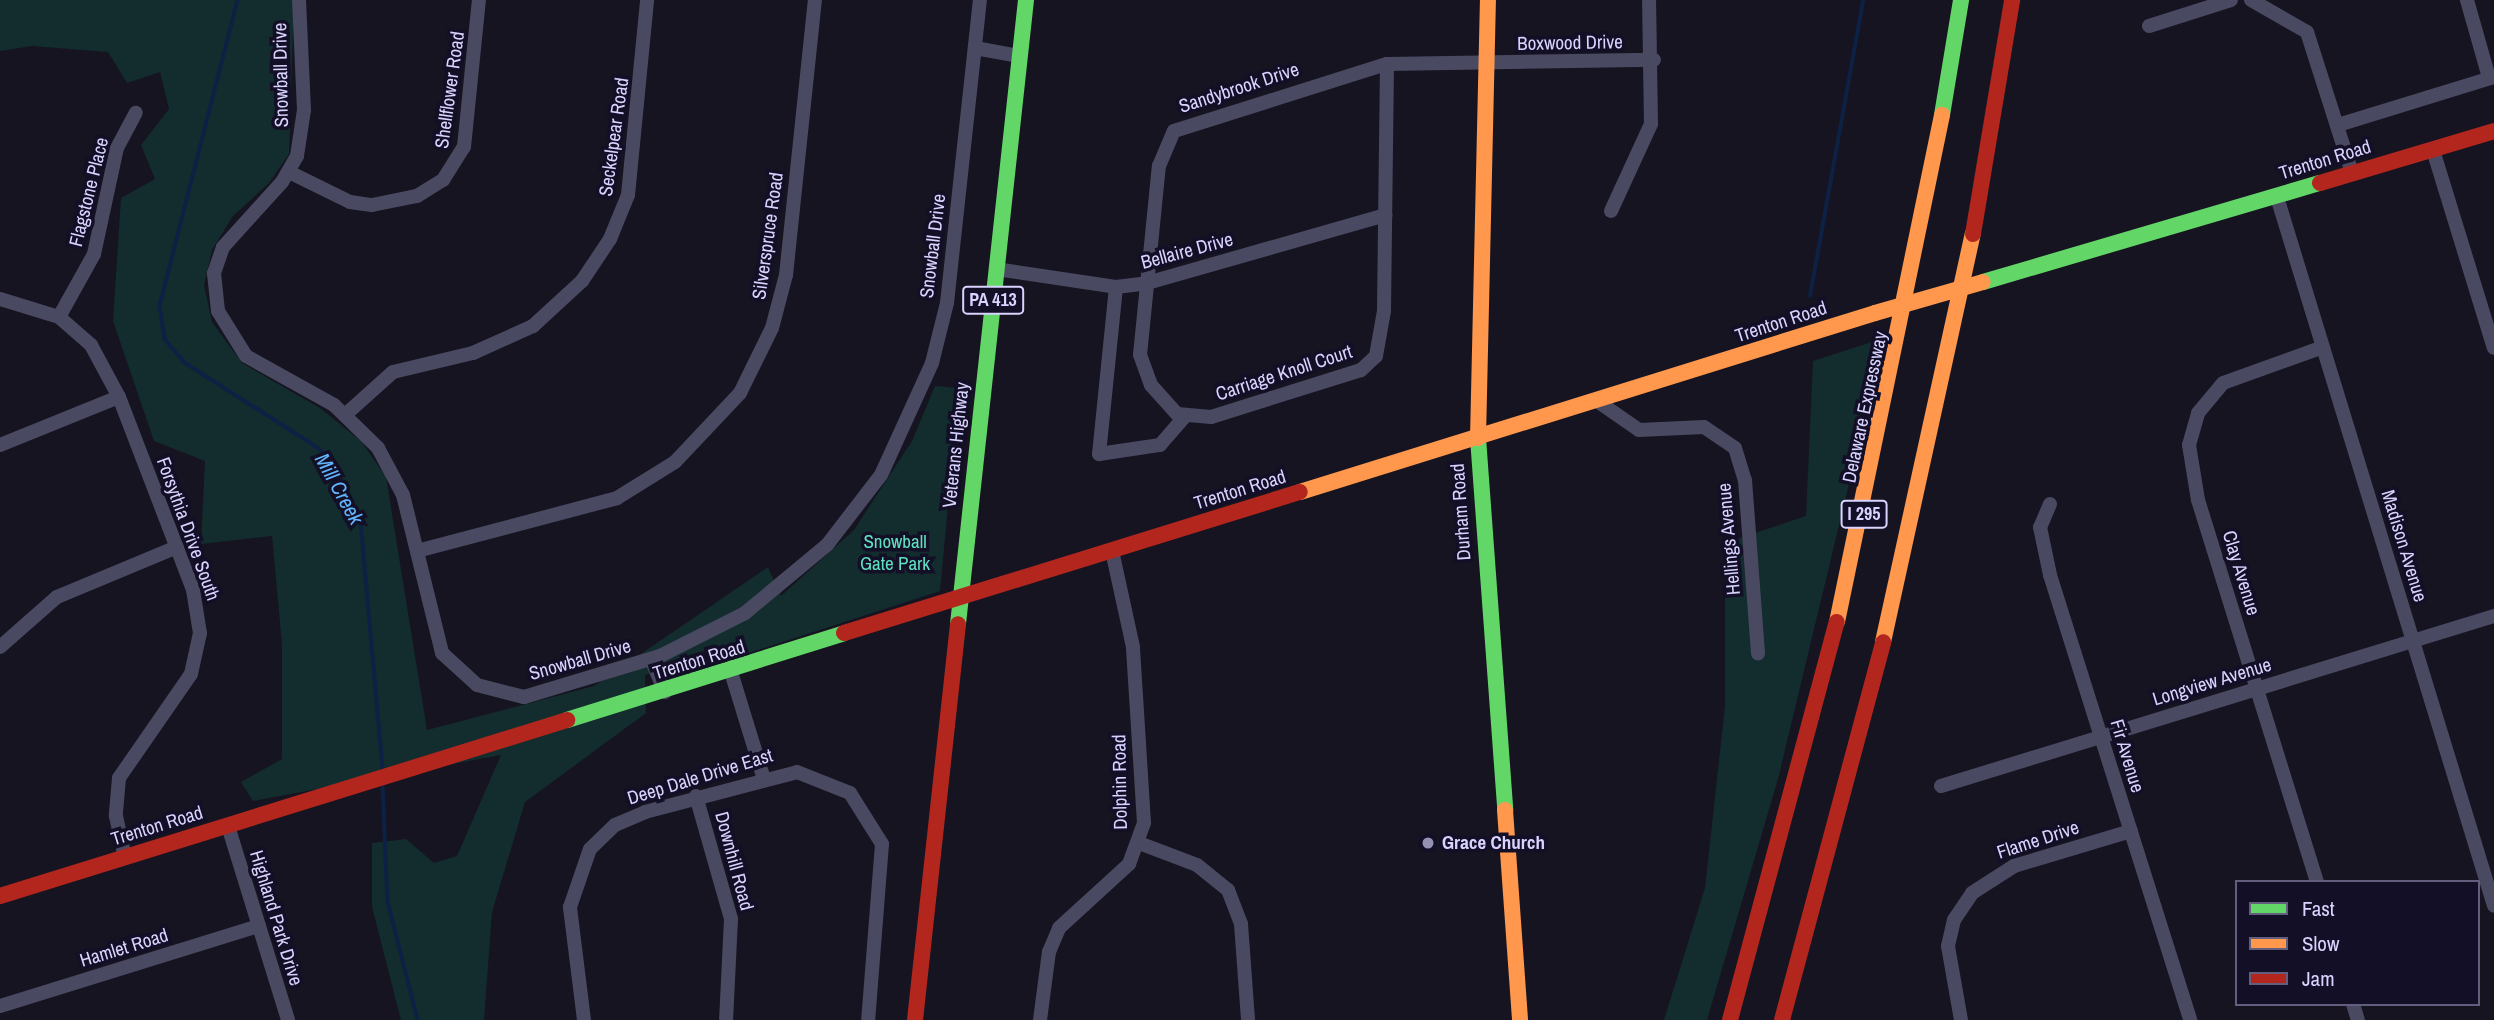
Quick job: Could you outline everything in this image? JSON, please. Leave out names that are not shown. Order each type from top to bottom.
[{"type":"main road","name":"Veterans Highway","points":[[915,1020],[1026,0]]},
{"type":"main road","name":"Durham Road","points":[[1488,0],[1478,439],[1520,1020]]},
{"type":"main road","name":"Delaware Expressway","points":[[1730,1020],[1856,550],[1929,195],[1961,0]]},
{"type":"main road","name":"I 295","points":[[1782,1020],[1903,567],[1970,248],[2012,0]]},
{"type":"main road","name":"Trenton Road","points":[[0,896],[1600,402],[1875,313],[2277,197],[2494,131]]},
{"type":"street","name":"Snowball Drive","points":[[299,0],[304,110],[289,172],[223,247],[214,272],[218,311],[246,356],[345,415],[393,473],[417,551],[433,635],[452,667],[477,685],[524,697],[651,659],[715,631],[778,590],[827,545],[898,445],[932,363],[947,303],[980,0]]},
{"type":"street","name":"Shellflower Road","points":[[289,172],[350,202],[372,205],[417,196],[443,180],[464,147],[479,0]]},
{"type":"street","name":"Seckelpear Road","points":[[345,415],[393,372],[473,353],[533,326],[582,281],[610,239],[628,195],[648,0]]},
{"type":"street","name":"Silverspruce Road","points":[[417,551],[617,498],[675,462],[733,403],[772,328],[786,275],[815,0]]},
{"type":"street","points":[[1611,211],[1651,124],[1654,60],[1649,0]]},
{"type":"street","points":[[2150,26],[2231,0]]},
{"type":"street","points":[[2257,0],[2307,32],[2352,173]]},
{"type":"street","points":[[2338,125],[2492,77],[2467,0]]},
{"type":"street","points":[[975,48],[1019,56]]},
{"type":"street","name":"Boxwood Drive","points":[[1486,64],[1654,60]]},
{"type":"street","points":[[1385,215],[1387,64]]},
{"type":"street","name":"Sandybrook Drive","points":[[1147,283],[1159,166],[1174,131],[1387,64],[1486,64]]},
{"type":"street","name":"Flagstone Place","points":[[59,317],[93,254],[117,148],[136,113]]},
{"type":"street","points":[[2433,150],[2494,348]]},
{"type":"street","name":"Madison Avenue","points":[[2277,197],[2494,906]]},
{"type":"street","name":"Bellaire Drive","points":[[996,270],[1116,287],[1147,283],[1385,215]]},
{"type":"street","name":"Carriage Knoll Court","points":[[1184,417],[1210,417],[1369,364],[1382,333],[1385,215]]},
{"type":"street","points":[[1116,287],[1099,454],[1106,458],[1160,445],[1184,417],[1143,372],[1147,283]]},
{"type":"street","name":"Forsythia Drive South","points":[[0,299],[59,317],[91,345],[119,397],[177,547],[198,612],[196,658],[182,689],[119,778],[116,816],[125,858]]},
{"type":"street","name":"Clay Avenue","points":[[2316,880],[2195,488],[2192,430],[2223,383],[2323,348]]},
{"type":"street","points":[[0,445],[119,397]]},
{"type":"street","name":"Hellings Avenue","points":[[1600,402],[1639,430],[1713,429],[1735,448],[1745,480],[1758,654]]},
{"type":"street","name":"Fir Avenue","points":[[2050,504],[2040,527],[2050,575],[2190,1020]]},
{"type":"street","points":[[0,647],[57,597],[177,547]]},
{"type":"street","name":"Dolphin Road","points":[[1040,1020],[1049,952],[1059,928],[1079,904],[1118,878],[1139,843],[1144,823],[1133,647],[1112,551]]},
{"type":"street","name":"Longview Avenue","points":[[1941,786],[2494,615]]},
{"type":"street","points":[[651,659],[665,692]]},
{"type":"street","points":[[731,672],[764,776]]},
{"type":"street","name":"Deep Dale Drive East","points":[[584,1020],[570,907],[580,865],[615,825],[696,796],[764,776],[797,772],[833,782],[860,803],[877,831],[883,878],[868,1020]]},
{"type":"street","name":"Downhill Road","points":[[696,796],[731,919],[726,1020]]},
{"type":"street","name":"Highland Park Drive","points":[[228,826],[288,1020]]},
{"type":"street","name":"Flame Drive","points":[[1961,1020],[1948,946],[1954,920],[1972,893],[2014,866],[2131,831]]},
{"type":"street","points":[[1139,843],[1197,865],[1228,890],[1241,924],[1248,1020]]},
{"type":"street","name":"Hamlet Road","points":[[0,1006],[259,926]]},
{"type":"green space","name":"Snowball Gate Park","points":[[0,0],[294,0],[289,154],[269,183],[233,216],[212,250],[204,285],[212,322],[242,363],[320,408],[361,441],[386,477],[427,730],[594,686],[768,567],[781,596],[854,530],[912,441],[935,386],[959,388],[940,591],[712,665],[708,649],[645,675],[646,713],[525,802],[492,912],[484,1020],[401,1020],[372,907],[372,843],[406,839],[434,863],[457,856],[501,755],[253,801],[241,782],[282,759],[282,644],[272,536],[201,544],[205,461],[154,441],[113,321],[121,198],[155,179],[141,145],[169,109],[160,72],[127,83],[108,52],[32,46],[0,51]]},
{"type":"green space","points":[[1884,338],[1778,779],[1707,1020],[1664,1020],[1705,888],[1725,706],[1725,543],[1806,516],[1813,361]]},
{"type":"waterway","name":"Mill Creek","points":[[238,0],[160,306],[165,339],[184,362],[320,449],[361,522],[383,770]]},
{"type":"waterway","points":[[1810,296],[1863,0]]},
{"type":"waterway","name":"Mill Creek","points":[[383,784],[388,902],[418,1020]]},
{"type":"traffic: fast","points":[[958,624],[1026,0]]},
{"type":"traffic: fast","points":[[1942,115],[1961,0]]},
{"type":"traffic: fast","points":[[1983,282],[2320,183]]},
{"type":"traffic: fast","points":[[1478,438],[1505,810]]},
{"type":"traffic: fast","points":[[567,720],[844,633]]},
{"type":"traffic: slow","points":[[1478,438],[1488,0]]},
{"type":"traffic: slow","points":[[1837,622],[1942,115]]},
{"type":"traffic: slow","points":[[1883,642],[1973,234]]},
{"type":"traffic: slow","points":[[1875,313],[1983,282]]},
{"type":"traffic: slow","points":[[1300,492],[1875,313]]},
{"type":"traffic: slow","points":[[1505,810],[1520,1020]]},
{"type":"traffic: jam","points":[[1973,234],[2012,0]]},
{"type":"traffic: jam","points":[[2320,183],[2494,131]]},
{"type":"traffic: jam","points":[[844,633],[1300,492]]},
{"type":"traffic: jam","points":[[1730,1020],[1837,622]]},
{"type":"traffic: jam","points":[[915,1020],[958,624]]},
{"type":"traffic: jam","points":[[1782,1020],[1883,642]]},
{"type":"traffic: jam","points":[[0,896],[567,720]]},
{"type":"place","name":"Grace Church","points":[[1428,843]]}]
